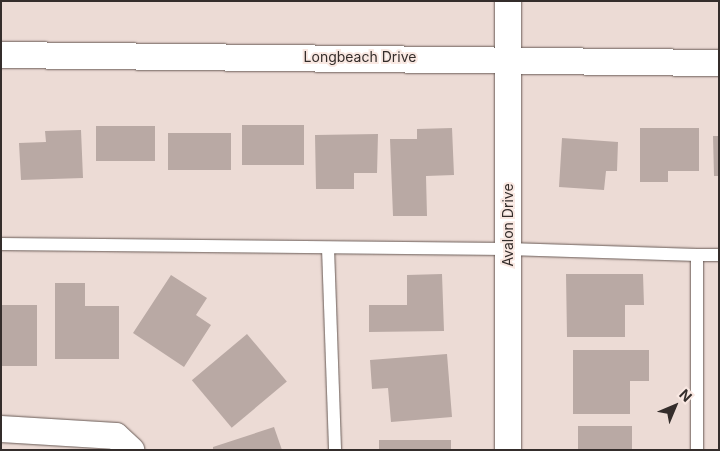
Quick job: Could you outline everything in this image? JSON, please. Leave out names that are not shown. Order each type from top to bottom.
[{"type":"street","name":"Avalon Drive","points":[[508,1],[508,450]]},
{"type":"street","name":"Longbeach Drive","points":[[1,55],[508,58],[719,62]]},
{"type":"street","points":[[1,429],[116,436],[131,450]]},
{"type":"lane","points":[[1,244],[508,249],[719,255]]},
{"type":"lane","points":[[328,248],[335,450]]},
{"type":"lane","points":[[697,255],[697,450]]},
{"type":"building","points":[[242,125],[304,125],[304,165],[242,165]]},
{"type":"building","points":[[96,126],[155,126],[155,161],[96,161]]},
{"type":"building","points":[[452,128],[454,175],[426,176],[427,216],[393,216],[390,139],[417,139],[417,129]]},
{"type":"building","points":[[640,128],[699,128],[699,171],[668,171],[668,182],[640,182]]},
{"type":"building","points":[[81,130],[83,178],[21,180],[19,143],[46,142],[45,131]]},
{"type":"building","points":[[168,133],[231,133],[231,170],[168,170]]},
{"type":"building","points":[[378,134],[377,173],[354,173],[354,189],[316,189],[315,135]]},
{"type":"building","points":[[713,136],[719,136],[719,176],[714,176]]},
{"type":"building","points":[[562,138],[618,142],[617,171],[606,171],[604,190],[559,187]]},
{"type":"building","points":[[442,274],[444,331],[369,332],[369,305],[407,305],[407,275]]},
{"type":"building","points":[[566,274],[643,274],[644,305],[625,305],[625,337],[567,337]]},
{"type":"building","points":[[171,275],[207,298],[196,315],[211,325],[184,367],[133,333]]},
{"type":"building","points":[[55,283],[85,283],[85,306],[119,306],[119,359],[55,359]]},
{"type":"building","points":[[1,305],[37,305],[37,366],[1,366]]},
{"type":"building","points":[[247,334],[287,381],[232,428],[192,380]]},
{"type":"building","points":[[573,350],[649,350],[649,381],[630,381],[630,414],[573,414]]},
{"type":"building","points":[[447,354],[452,417],[391,422],[388,388],[372,389],[370,360]]},
{"type":"building","points":[[578,426],[632,426],[632,450],[578,450]]},
{"type":"building","points":[[274,427],[282,450],[213,450],[213,447]]},
{"type":"building","points":[[379,440],[451,440],[451,450],[379,450]]}]
